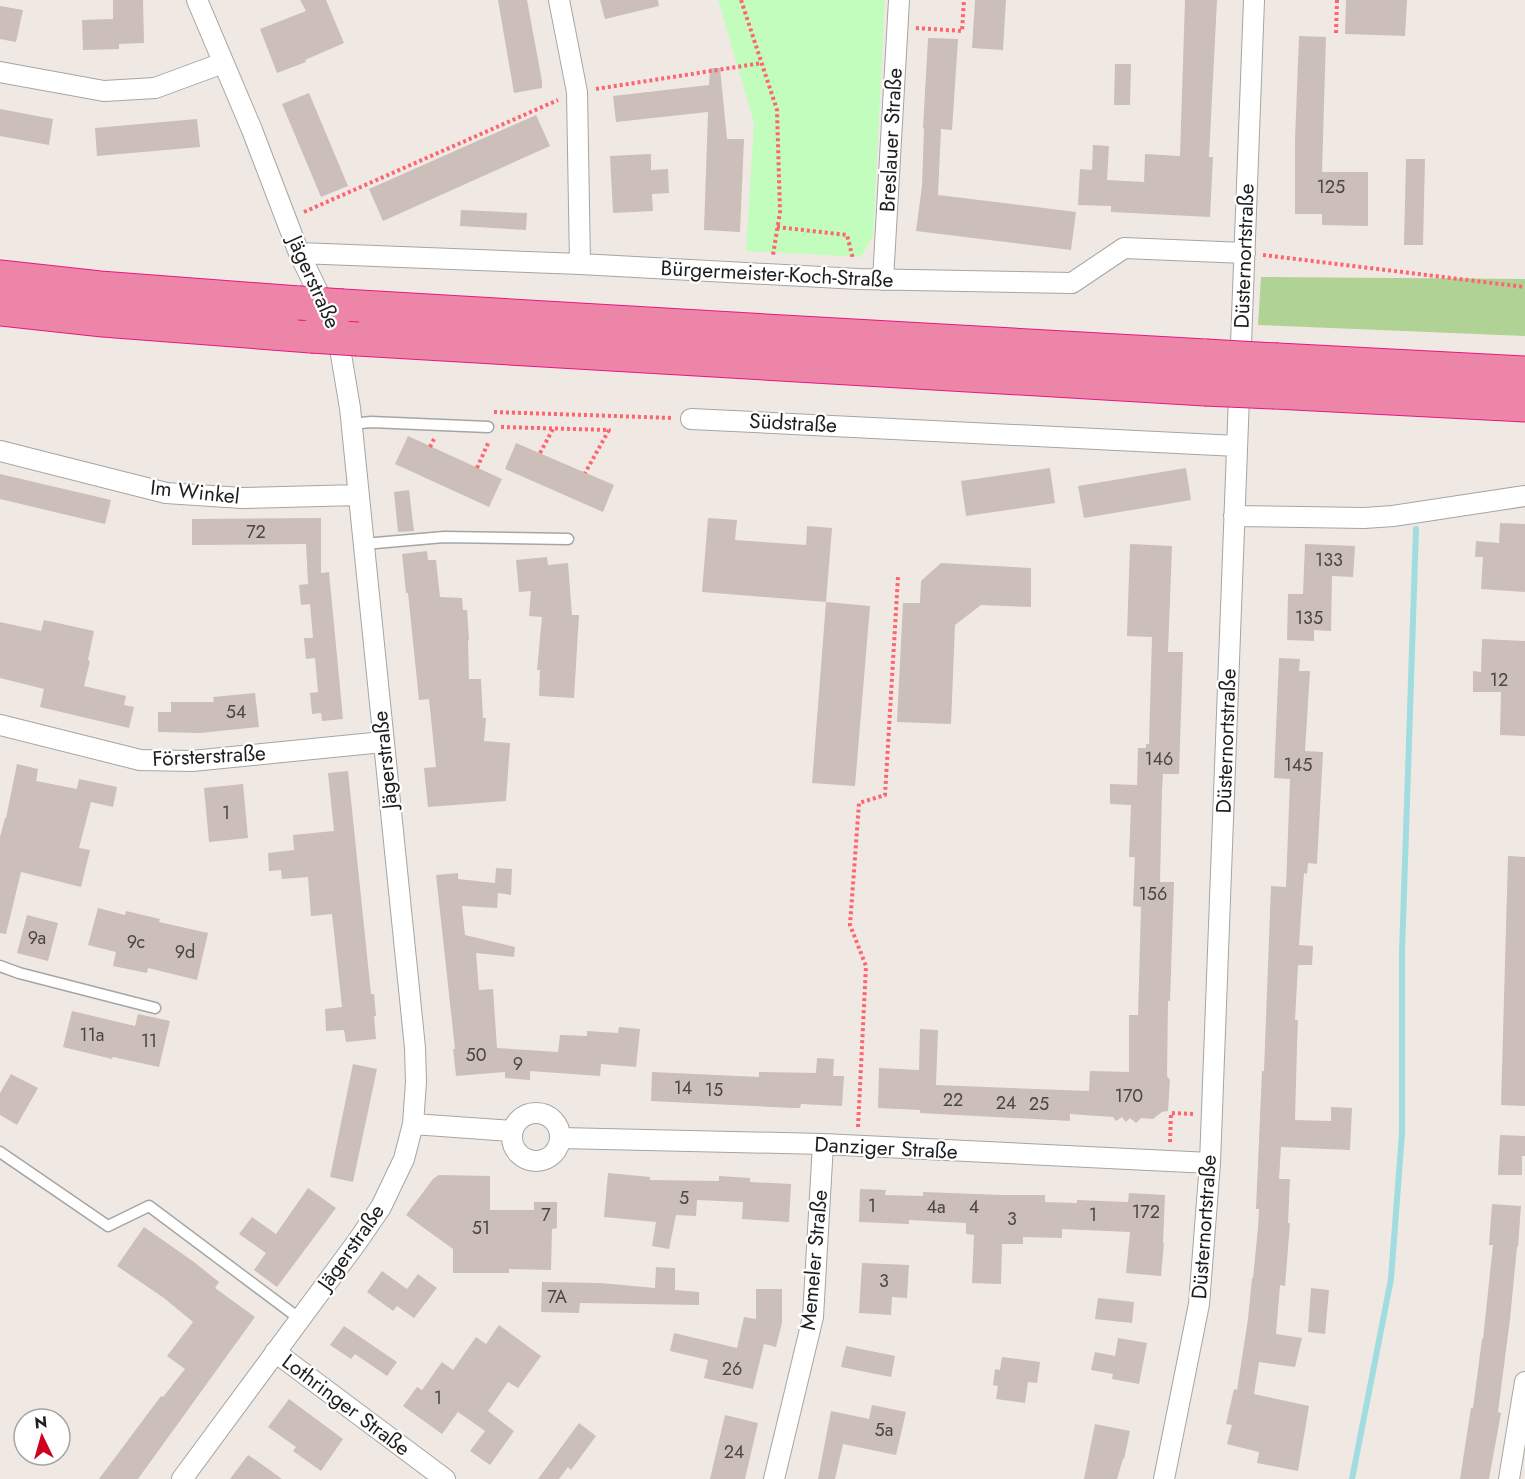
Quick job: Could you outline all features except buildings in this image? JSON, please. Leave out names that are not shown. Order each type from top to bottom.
[{"type":"highway","points":[[0,277],[100,288],[343,306],[1206,356],[1277,376],[1525,405]]},
{"type":"highway","points":[[0,309],[103,320],[311,336],[1205,389],[1277,376],[1525,373]]},
{"type":"street","name":"Jägerstraße","points":[[182,1479],[381,1207],[404,1159],[413,1124],[416,1082],[415,1048],[359,495],[337,331],[299,253],[252,130],[197,0]]},
{"type":"street","points":[[559,0],[577,92],[580,264]]},
{"type":"street","name":"Breslauer Straße","points":[[883,279],[899,0]]},
{"type":"street","name":"Düsternortstraße","points":[[1167,1478],[1199,1304],[1210,1163],[1254,0]]},
{"type":"street","points":[[0,72],[104,91],[155,87],[224,63]]},
{"type":"street","name":"Bürgermeister-Koch-Straße","points":[[299,253],[580,264],[858,279],[1072,284],[1124,248],[1245,253]]},
{"type":"street","name":"Südstraße","points":[[691,418],[1237,446]]},
{"type":"street","name":"Im Winkel","points":[[0,451],[166,493],[242,498],[359,495]]},
{"type":"street","points":[[1234,516],[1364,518],[1393,516],[1525,496]]},
{"type":"street","name":"Försterstraße","points":[[1,731],[140,760],[192,761],[383,741]]},
{"type":"street","points":[[543,1113],[557,1123],[561,1138],[558,1149],[549,1158],[536,1161],[521,1156],[512,1142],[512,1131],[520,1119],[528,1114],[543,1113]]},
{"type":"street","points":[[413,1124],[512,1131]]},
{"type":"street","name":"Danziger Straße","points":[[561,1138],[823,1144],[1210,1163]]},
{"type":"street","name":"Memeler Straße","points":[[774,1479],[813,1317],[823,1144]]},
{"type":"street","name":"Lothringer Straße","points":[[275,1352],[445,1479]]},
{"type":"street","points":[[1509,1479],[1524,1388]]},
{"type":"lane","points":[[351,424],[370,422],[492,427]]},
{"type":"lane","points":[[364,544],[444,537],[568,539]]},
{"type":"lane","points":[[0,966],[155,1008]]},
{"type":"lane","points":[[0,1152],[108,1226],[149,1206],[300,1318]]},
{"type":"path","points":[[741,0],[777,110],[780,212],[771,274]]},
{"type":"path","points":[[897,27],[962,31],[964,0]]},
{"type":"path","points":[[1336,33],[1337,0]]},
{"type":"path","points":[[286,219],[577,92],[762,63]]},
{"type":"path","points":[[777,227],[848,235],[858,279]]},
{"type":"path","points":[[1245,253],[1525,287]]},
{"type":"path","points":[[489,412],[691,418]]},
{"type":"path","points":[[477,468],[492,427],[609,430],[585,472]]},
{"type":"path","points":[[540,453],[553,429]]},
{"type":"path","points":[[857,1146],[866,966],[850,925],[859,803],[885,795],[898,577]]},
{"type":"path","points":[[1169,1161],[1171,1113],[1212,1115]]},
{"type":"green space","points":[[718,0],[885,0],[873,236],[861,257],[746,251],[754,123]]},
{"type":"green space","points":[[1261,277],[1525,279],[1525,336],[1258,325]]},
{"type":"waterway","points":[[1352,1479],[1391,1279],[1402,1133],[1402,953],[1416,529]]}]
